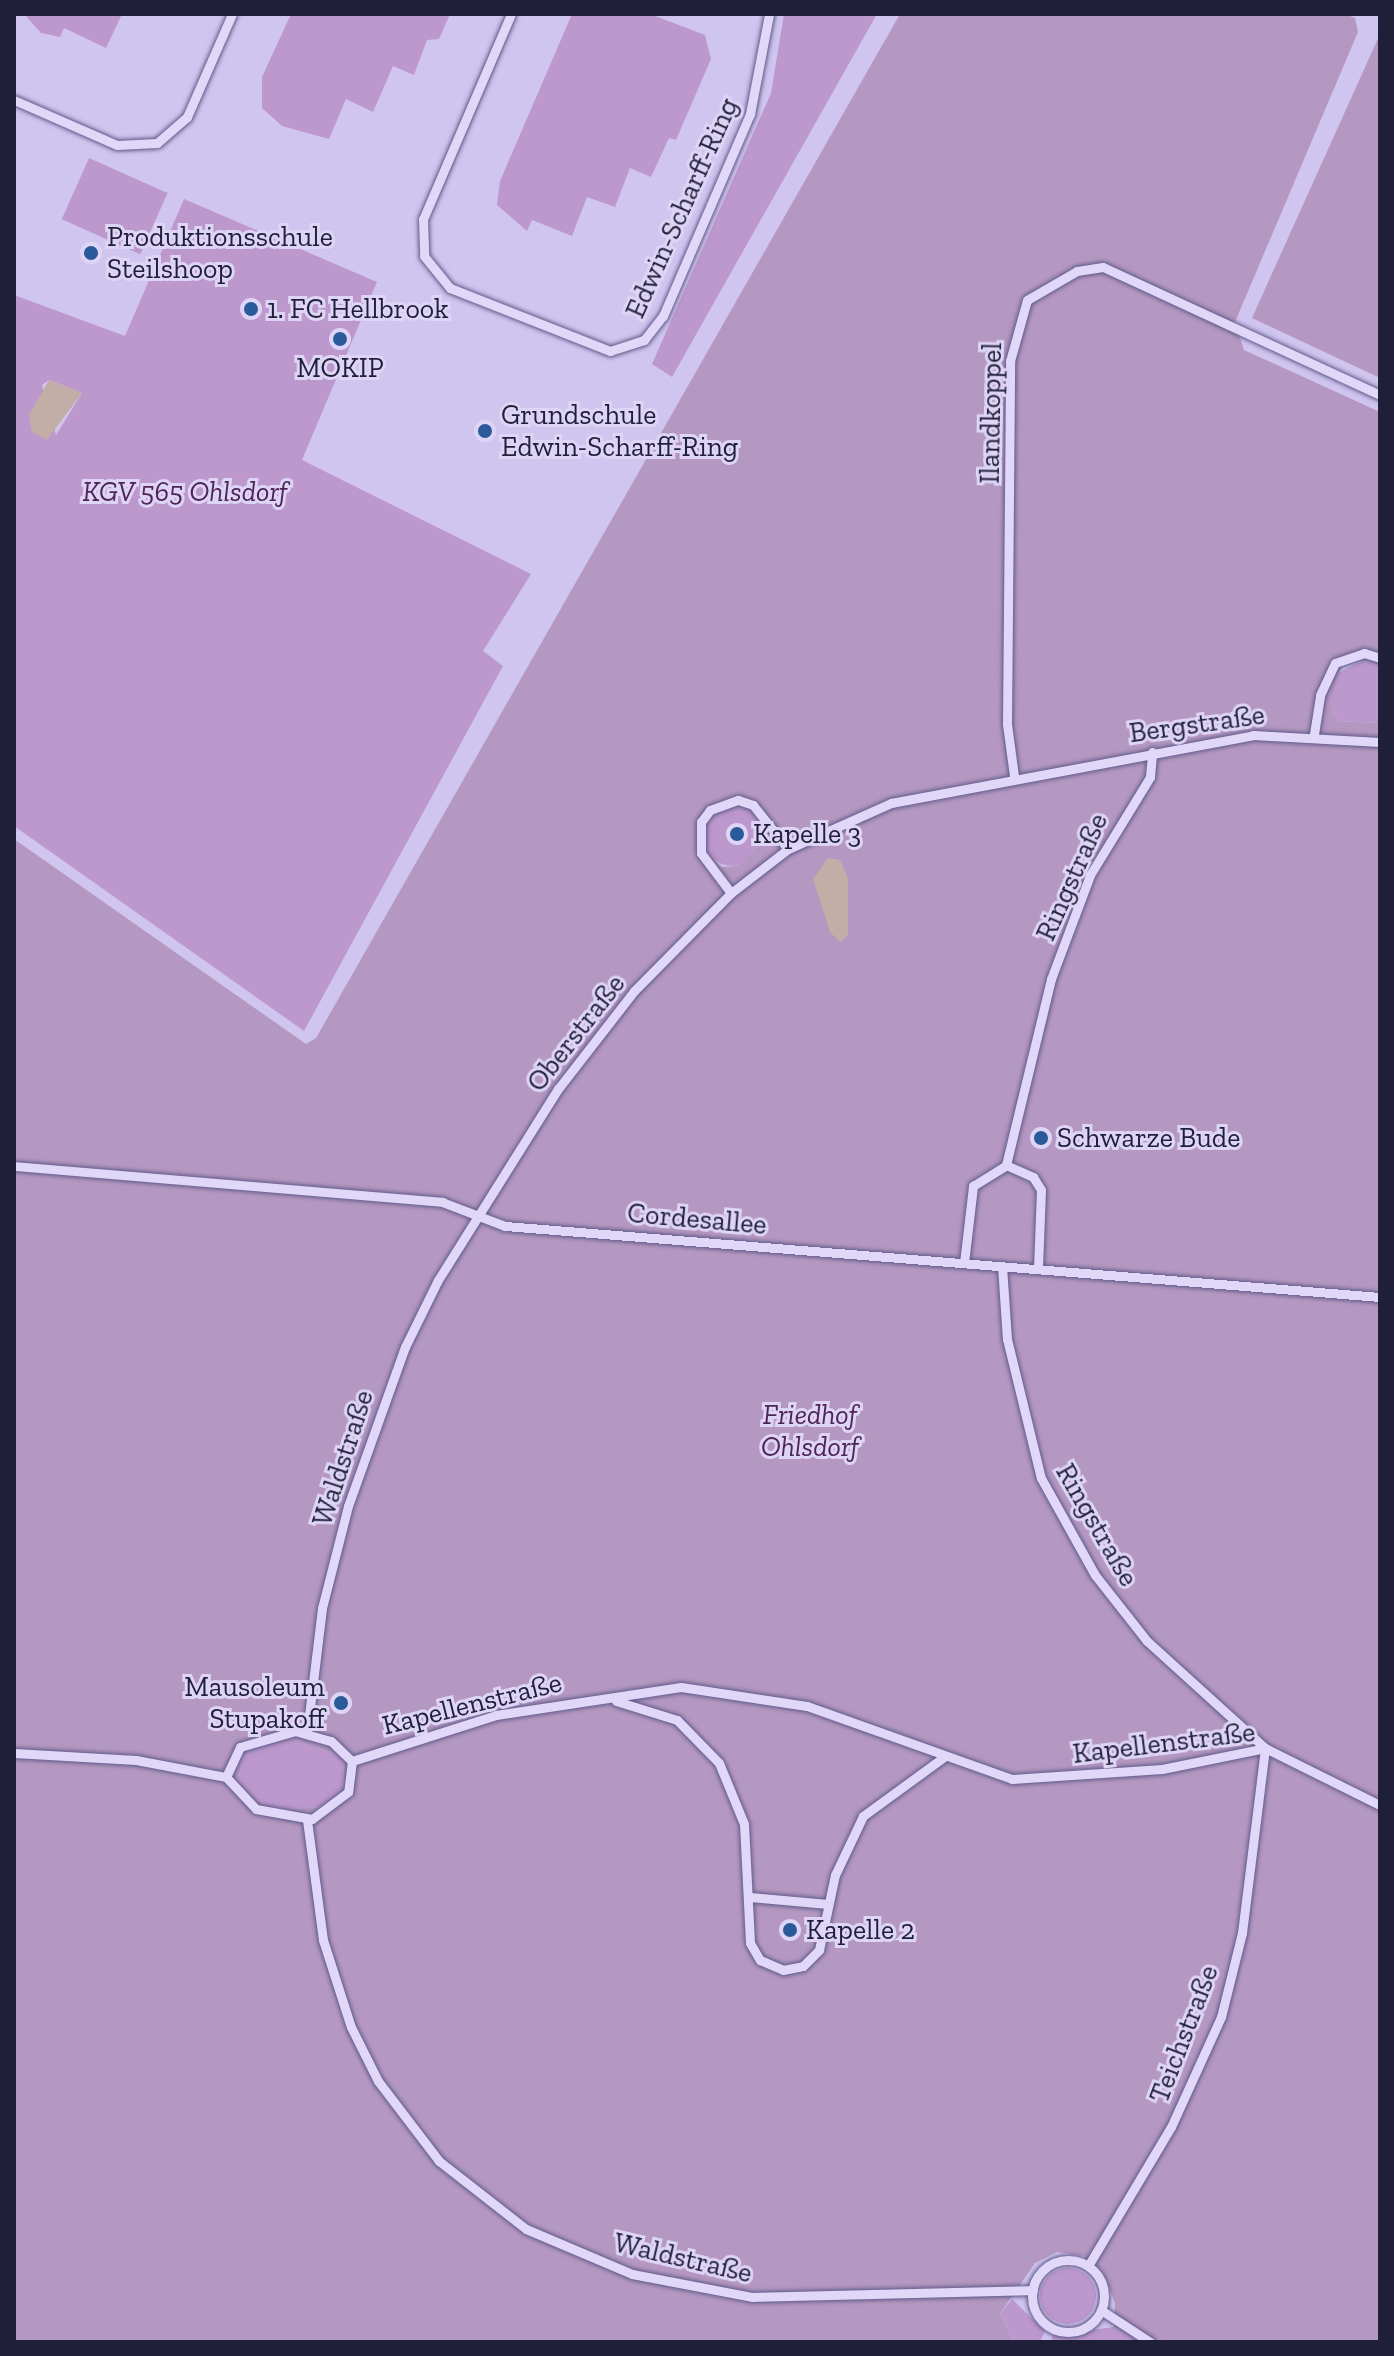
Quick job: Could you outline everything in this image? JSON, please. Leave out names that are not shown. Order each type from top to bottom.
[{"type":"street","points":[[14,100],[117,145],[157,143],[187,117],[232,14]]},
{"type":"street","name":"Edwin-Scharff-Ring","points":[[511,14],[423,219],[422,250],[450,288],[610,351],[644,340],[663,316],[750,114],[769,14]]},
{"type":"street","name":"Ilandkoppel","points":[[1014,776],[1007,724],[1010,361],[1027,300],[1077,271],[1103,267],[1380,395]]},
{"type":"street","points":[[1314,734],[1320,695],[1335,663],[1364,653],[1380,658]]},
{"type":"street","name":"Bergstraße","points":[[1086,762],[1253,735],[1314,734],[1380,742]]},
{"type":"street","name":"Ringstraße","points":[[1006,1165],[1050,982],[1090,875],[1150,777],[1152,752]]},
{"type":"street","name":"Oberstraße","points":[[474,1215],[634,991],[731,893],[788,849],[873,808],[1086,762]]},
{"type":"street","points":[[731,893],[701,853],[701,822],[710,810],[738,800],[753,805],[788,849]]},
{"type":"street","points":[[964,1263],[973,1186],[1006,1165],[1033,1177],[1041,1190],[1038,1269]]},
{"type":"street","name":"Cordesallee","points":[[14,1166],[442,1202],[505,1226],[1380,1297]]},
{"type":"street","name":"Waldstraße","points":[[307,1732],[322,1608],[352,1495],[405,1347],[474,1215]]},
{"type":"street","name":"Ringstraße","points":[[1002,1266],[1010,1353],[1049,1497],[1147,1641],[1265,1748]]},
{"type":"street","name":"Kapellenstraße","points":[[352,1761],[470,1721],[681,1687],[727,1688],[807,1706],[944,1757],[1032,1780],[1162,1769],[1265,1748],[1380,1805]]},
{"type":"street","name":"Kapellenstraße","points":[[605,1699],[677,1720],[705,1741],[744,1824],[753,1949],[783,1970],[803,1966],[819,1950],[828,1904],[863,1816],[944,1757]]},
{"type":"street","points":[[14,1753],[122,1759],[226,1777],[256,1809],[307,1820],[328,1812],[348,1792],[352,1761],[307,1732],[258,1737],[232,1756],[226,1777]]},
{"type":"street","name":"Teichstraße","points":[[1088,2266],[1171,2127],[1221,2017],[1242,1933],[1265,1748]]},
{"type":"street","name":"Waldstraße","points":[[307,1820],[323,1940],[351,2027],[378,2081],[439,2161],[526,2229],[632,2274],[753,2297],[1033,2290]]},
{"type":"street","points":[[750,1897],[828,1904]]},
{"type":"street","points":[[1056,2262],[1088,2266],[1103,2288],[1101,2310],[1086,2327],[1054,2328],[1035,2308],[1033,2290],[1056,2262]]},
{"type":"street","points":[[1101,2310],[1150,2342]]},
{"type":"green space","points":[[24,14],[122,14],[106,48],[64,28],[60,37],[41,33]]},
{"type":"green space","points":[[291,14],[450,14],[439,39],[427,40],[414,75],[393,66],[373,112],[346,99],[329,139],[282,126],[262,108],[262,77]]},
{"type":"green space","points":[[572,14],[650,14],[705,35],[711,59],[676,140],[669,138],[651,177],[630,168],[615,207],[587,197],[572,236],[532,220],[527,231],[497,205],[500,181]]},
{"type":"green space","points":[[784,14],[877,14],[672,377],[652,364],[771,93]]},
{"type":"green space","name":"Friedhof Ohlsdorf","points":[[900,14],[1345,14],[1355,18],[1358,32],[1235,322],[1244,350],[1380,412],[1380,666],[1364,660],[1342,666],[1329,703],[1338,721],[1380,723],[1380,2342],[1136,2342],[1114,2327],[1115,2303],[1103,2273],[1084,2256],[1057,2252],[1035,2263],[1000,2314],[1014,2342],[14,2342],[14,839],[306,1044],[316,1038]],"holes":[[[736,806],[758,817],[765,840],[738,866],[721,867],[704,849],[704,828],[714,814]],[[289,1738],[343,1757],[344,1787],[323,1807],[271,1810],[238,1782],[243,1757],[255,1746]]]},
{"type":"green space","points":[[1380,34],[1380,378],[1252,318]]},
{"type":"green space","points":[[89,158],[168,193],[140,254],[62,219]]},
{"type":"green space","name":"KGV 565 Ohlsdorf","points":[[184,199],[377,282],[302,460],[531,574],[483,651],[503,666],[304,1031],[14,826],[14,295],[125,336]],"holes":[[[49,380],[82,393],[56,435],[42,385]]]},
{"type":"green space","points":[[1364,660],[1380,666],[1380,723],[1338,721],[1329,703],[1336,674]]},
{"type":"green space","points":[[733,806],[755,814],[763,836],[755,858],[733,866],[711,858],[703,836],[711,814]]},
{"type":"green space","points":[[289,1738],[343,1757],[344,1788],[323,1807],[271,1810],[238,1782],[243,1757],[255,1746]]},
{"type":"green space","points":[[1068,2268],[1088,2276],[1096,2296],[1088,2316],[1068,2324],[1048,2316],[1040,2296],[1048,2276]]},
{"type":"green space","points":[[1012,2299],[1045,2331],[1040,2342],[1014,2342],[1000,2314]]},
{"type":"green space","points":[[1114,2327],[1136,2342],[1051,2342],[1053,2335]]},
{"type":"shaded area","points":[[49,380],[82,393],[47,440],[32,432],[29,415]]},
{"type":"shaded area","points":[[828,858],[840,860],[848,879],[848,935],[840,942],[830,932],[813,879]]},
{"type":"place","name":"Produktionsschule Steilshoop","points":[[91,253]]},
{"type":"place","name":"1. FC Hellbrook","points":[[251,309]]},
{"type":"place","name":"MOKIP","points":[[340,339]]},
{"type":"place","name":"Grundschule Edwin-Scharff-Ring","points":[[485,431]]},
{"type":"place","name":"Kapelle 3","points":[[737,834]]},
{"type":"place","name":"Schwarze Bude","points":[[1041,1138]]},
{"type":"place","name":"Mausoleum Stupakoff","points":[[341,1703]]},
{"type":"place","name":"Kapelle 2","points":[[790,1930]]}]
